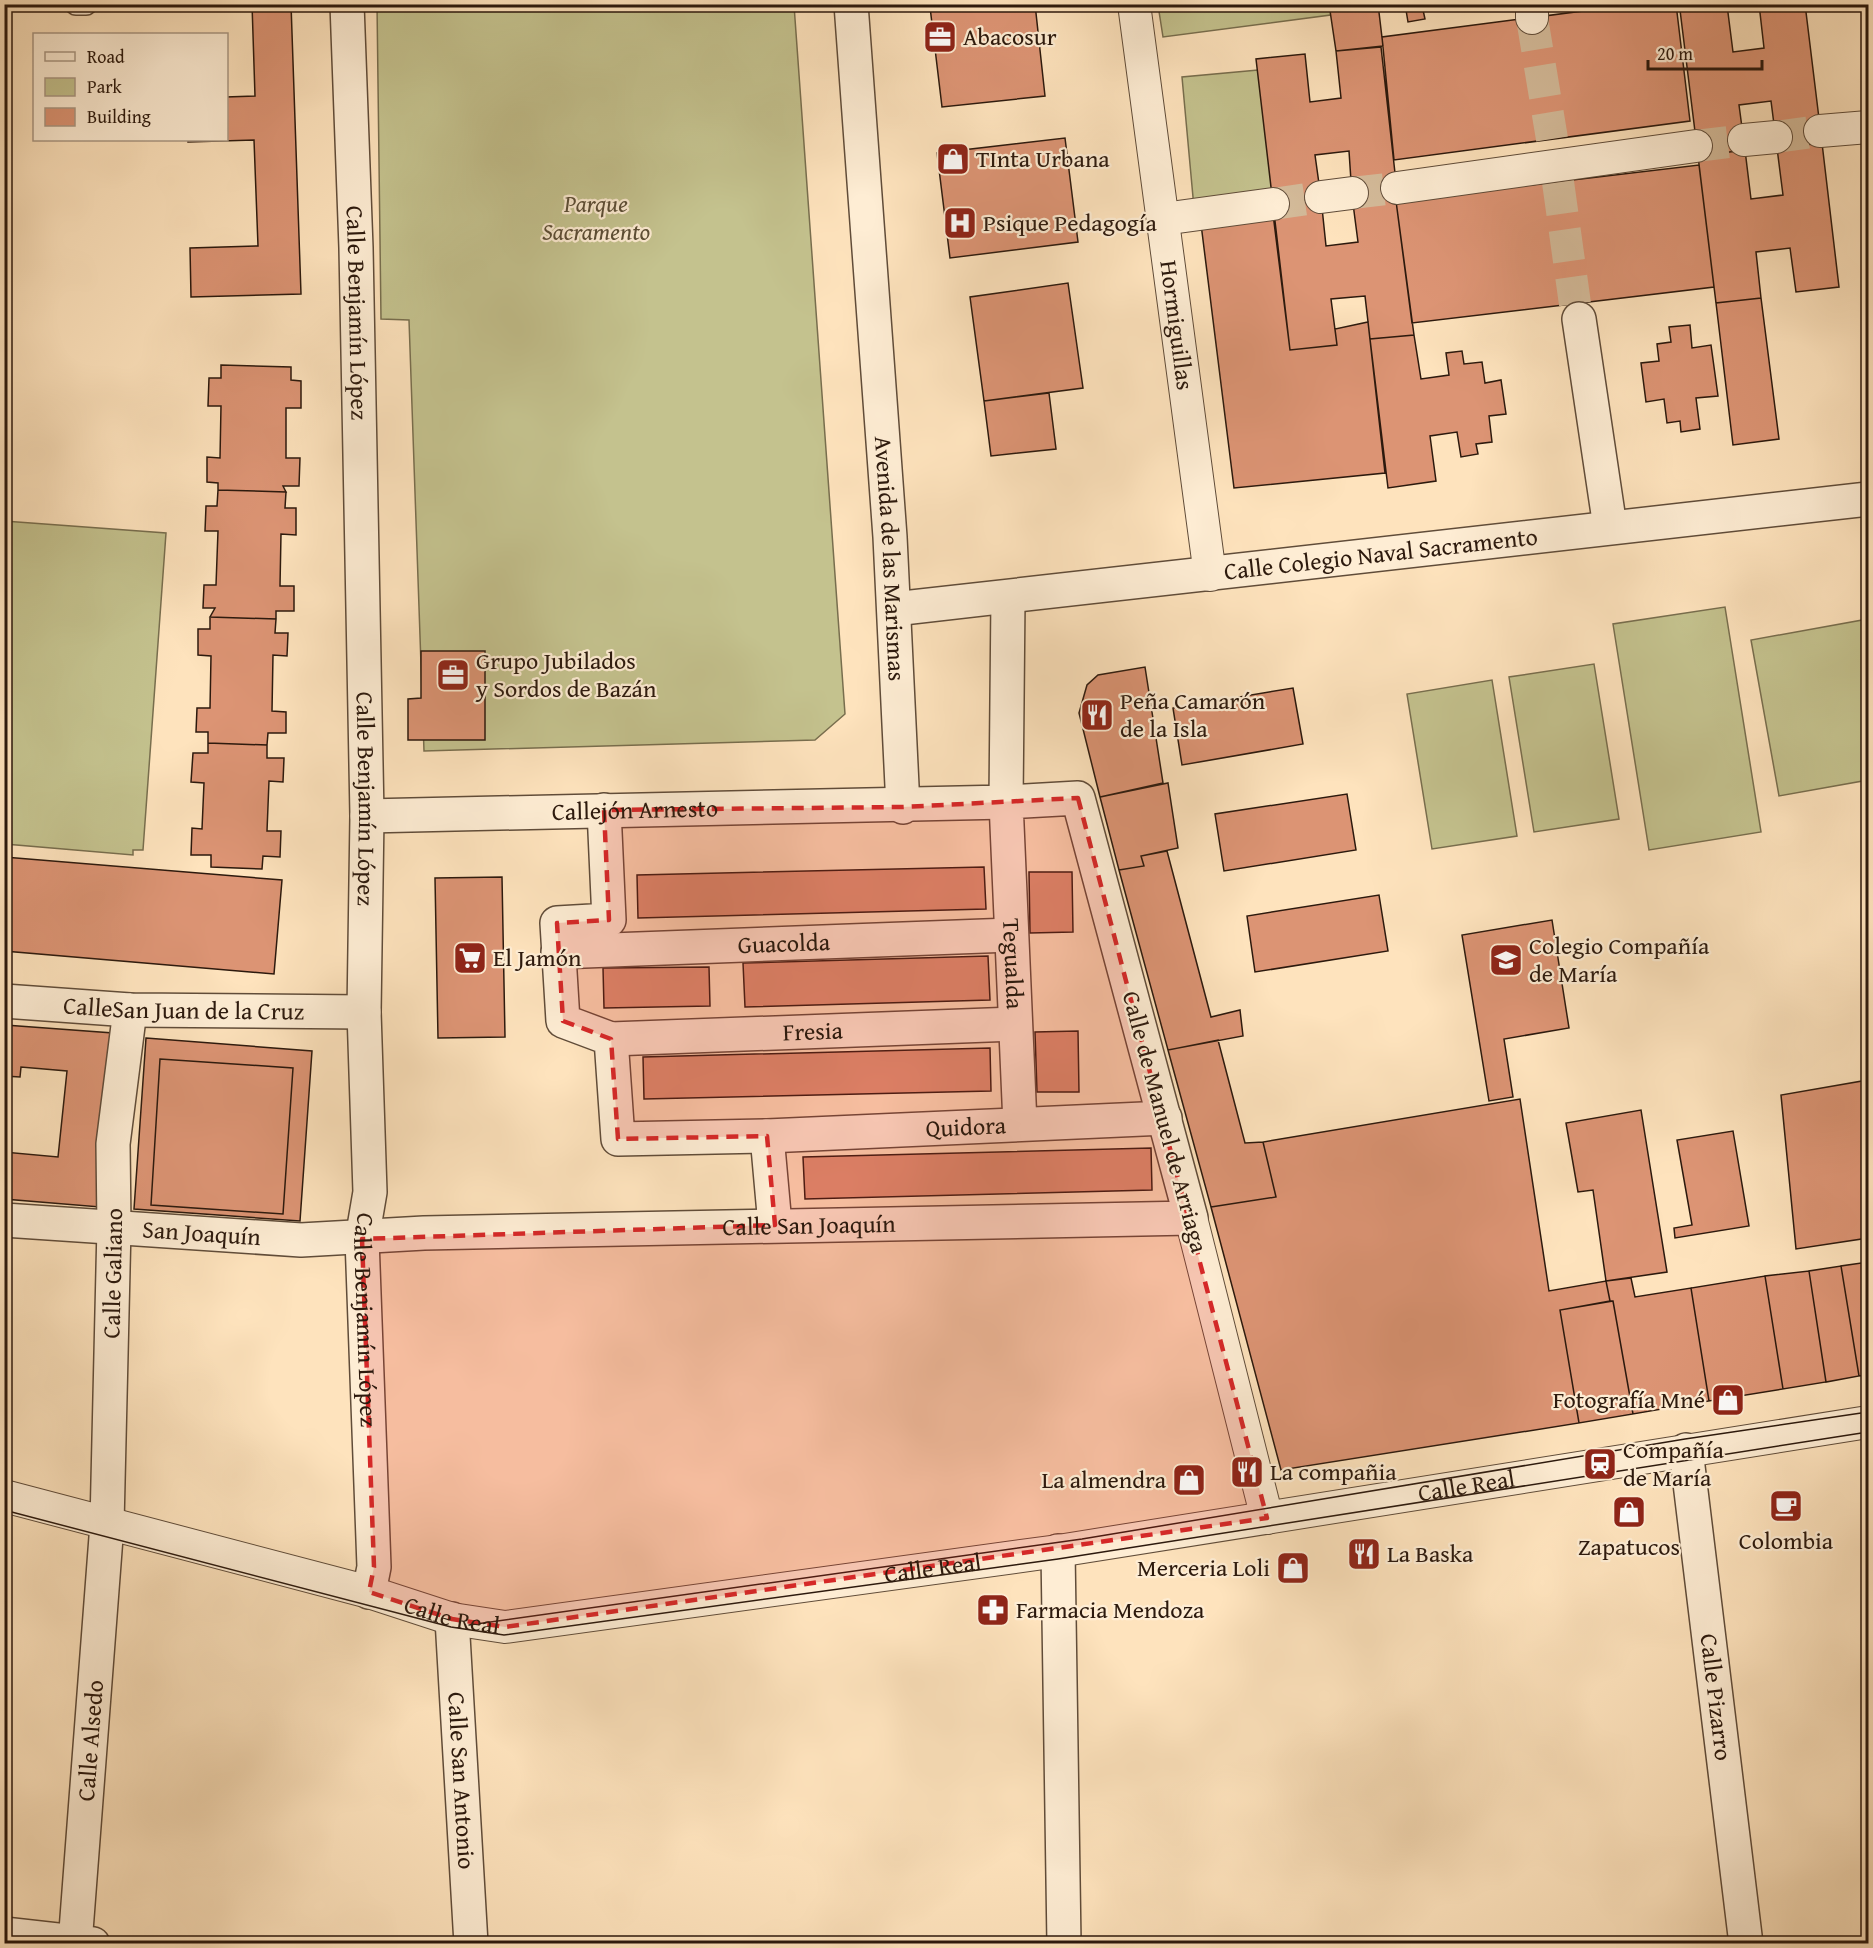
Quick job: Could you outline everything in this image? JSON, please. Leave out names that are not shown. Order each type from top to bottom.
[{"type":"street","name":"Calle Benjamín López","points":[[347,4],[356,248],[367,816],[364,1012],[370,1192],[362,1239],[374,1567],[369,1592]]},
{"type":"street","name":"Avenida de las Marismas","points":[[851,4],[894,609],[903,807]]},
{"type":"street","name":"Hormiguillas","points":[[1134,4],[1210,575]]},
{"type":"street","points":[[1820,131],[1869,127]]},
{"type":"street","points":[[1744,140],[1776,137]]},
{"type":"street","points":[[1397,188],[1556,161],[1696,146]]},
{"type":"street","points":[[1321,197],[1352,193]]},
{"type":"street","points":[[1163,219],[1273,204]]},
{"type":"street","points":[[1577,311],[1610,527]]},
{"type":"street","name":"Calle Colegio Naval Sacramento","points":[[894,609],[1008,598],[1869,499]]},
{"type":"street","points":[[903,807],[1005,802],[1008,598]]},
{"type":"street","name":"Calle de Manuel de Arriaga","points":[[1005,802],[1078,798],[1165,1118],[1267,1518]]},
{"type":"street","name":"Tegualda","points":[[1005,802],[1020,1124]]},
{"type":"street","name":"Callejón Arnesto","points":[[367,816],[604,810],[903,807]]},
{"type":"street","points":[[604,810],[609,920],[557,923],[563,1021],[611,1039]]},
{"type":"street","name":"Guacolda","points":[[558,952],[1011,935]]},
{"type":"street","name":"CalleSan Juan de la Cruz","points":[[4,1001],[130,1010],[364,1012]]},
{"type":"street","name":"Calle Galiano","points":[[106,1531],[114,1227],[113,1144],[130,1010]]},
{"type":"street","name":"Fresia","points":[[611,1039],[1015,1024]]},
{"type":"street","name":"Quidora","points":[[611,1039],[618,1139],[767,1136],[1165,1118]]},
{"type":"street","points":[[767,1136],[775,1225]]},
{"type":"street","name":"Calle San Joaquín","points":[[362,1239],[424,1233],[1191,1218]]},
{"type":"street","name":"San Joaquín","points":[[4,1220],[301,1240],[362,1239]]},
{"type":"street","name":"Calle Real","points":[[4,1496],[106,1531],[369,1592],[452,1619],[505,1627],[1058,1551],[1869,1422]]},
{"type":"street","name":"Calle Pizarro","points":[[1686,1450],[1746,1944]]},
{"type":"street","name":"Calle Alsedo","points":[[81,1943],[106,1531]]},
{"type":"street","points":[[1058,1551],[1064,1944]]},
{"type":"street","name":"Calle San Antonio","points":[[452,1619],[471,1944]]},
{"type":"street","points":[[4,1934],[81,1943]]},
{"type":"lane","points":[[76,4],[86,4]]},
{"type":"highlighted area","points":[[1078,798],[1267,1518],[505,1627],[452,1619],[369,1592],[374,1567],[362,1239],[775,1225],[767,1136],[618,1139],[611,1039],[563,1021],[557,923],[609,920],[604,810],[903,807]]},
{"type":"green space","name":"Parque Sacramento","points":[[377,4],[794,5],[845,714],[815,740],[424,751],[409,320],[381,319]]},
{"type":"green space","points":[[1158,5],[1337,5],[1338,14],[1163,37]]},
{"type":"green space","points":[[4,63],[11,64],[5,148]]},
{"type":"green space","points":[[1279,68],[1291,199],[1194,208],[1182,77]]},
{"type":"green space","points":[[4,521],[166,533],[143,850],[133,850],[133,855],[5,844]]},
{"type":"green space","points":[[1725,607],[1761,832],[1649,850],[1613,624]]},
{"type":"green space","points":[[1868,619],[1868,780],[1779,796],[1751,640]]},
{"type":"green space","points":[[1594,664],[1619,819],[1534,832],[1509,677]]},
{"type":"green space","points":[[1492,680],[1517,836],[1432,849],[1407,694]]},
{"type":"building","points":[[252,4],[291,4],[301,294],[191,297],[190,248],[258,246],[254,140],[228,141],[228,97],[255,96]]},
{"type":"building","points":[[953,4],[1035,4],[1045,96],[942,107],[930,7]]},
{"type":"building","points":[[1329,4],[1378,4],[1383,46],[1336,51]]},
{"type":"building","points":[[1405,4],[1439,4],[1440,7],[1423,10],[1425,19],[1408,22]]},
{"type":"building","points":[[1637,4],[1676,4],[1690,121],[1394,160],[1382,37]]},
{"type":"building","points":[[1679,4],[1727,4],[1727,5],[1680,10]]},
{"type":"building","points":[[1759,4],[1805,4],[1822,143],[1777,148],[1771,101],[1739,105],[1745,150],[1698,156],[1680,10],[1727,5],[1733,52],[1764,48]]},
{"type":"building","points":[[1381,47],[1397,191],[1352,196],[1349,151],[1315,155],[1321,198],[1273,204],[1256,59],[1305,54],[1310,102],[1341,98],[1336,51]]},
{"type":"building","points":[[1065,138],[1078,242],[950,258],[937,153]]},
{"type":"building","points":[[1822,143],[1839,287],[1796,292],[1790,248],[1756,252],[1761,298],[1716,303],[1698,156],[1745,150],[1751,199],[1783,195],[1777,148]]},
{"type":"building","points":[[1699,165],[1714,287],[1412,323],[1396,201]]},
{"type":"building","points":[[1397,191],[1396,201],[1414,335],[1370,339],[1365,296],[1331,299],[1337,345],[1290,350],[1273,204],[1321,198],[1326,246],[1358,242],[1352,196]]},
{"type":"building","points":[[1273,214],[1290,350],[1337,345],[1335,329],[1368,322],[1385,473],[1234,488],[1201,224]]},
{"type":"building","points":[[1068,283],[1083,388],[984,401],[970,297]]},
{"type":"building","points":[[1761,298],[1779,439],[1733,445],[1716,303]]},
{"type":"building","points":[[1690,325],[1692,348],[1711,345],[1718,396],[1696,398],[1700,429],[1681,432],[1680,421],[1667,423],[1664,399],[1646,402],[1641,363],[1659,361],[1657,344],[1671,342],[1669,327]]},
{"type":"building","points":[[1414,335],[1421,379],[1449,375],[1446,353],[1462,351],[1464,364],[1482,362],[1485,383],[1501,380],[1506,414],[1489,416],[1492,442],[1476,444],[1478,454],[1461,457],[1457,432],[1430,436],[1436,481],[1388,488],[1370,339]]},
{"type":"building","points":[[221,365],[291,367],[291,380],[301,381],[301,408],[286,408],[286,458],[300,458],[299,486],[283,486],[286,492],[218,490],[218,483],[207,482],[207,457],[220,458],[221,406],[208,406],[209,378],[221,378]]},
{"type":"building","points":[[1049,393],[1056,449],[991,456],[984,401]]},
{"type":"building","points":[[218,490],[286,492],[285,508],[296,508],[296,535],[281,534],[280,586],[294,586],[294,611],[276,611],[276,619],[210,617],[215,608],[203,608],[204,585],[216,585],[218,531],[205,531],[206,506],[217,506]]},
{"type":"building","points":[[210,617],[276,619],[275,633],[288,633],[287,656],[273,655],[272,711],[286,712],[286,733],[268,733],[267,745],[208,743],[208,732],[196,732],[197,708],[210,708],[211,656],[198,655],[198,629],[210,629]]},
{"type":"building","name":"Grupo Jubilados y Sordos de Bazán","points":[[421,651],[485,651],[485,740],[408,740],[408,699],[421,698]]},
{"type":"building","points":[[1145,667],[1163,783],[1100,797],[1079,713],[1087,685],[1098,675]]},
{"type":"building","points":[[1293,688],[1303,744],[1182,765],[1173,708]]},
{"type":"building","points":[[208,743],[267,745],[267,758],[284,758],[283,782],[269,781],[267,831],[281,831],[280,857],[263,856],[262,869],[211,867],[211,855],[191,855],[192,828],[202,829],[204,783],[191,782],[193,753],[208,753]]},
{"type":"building","points":[[1168,783],[1178,848],[1141,856],[1144,866],[1119,870],[1100,797]]},
{"type":"building","points":[[1347,794],[1356,850],[1224,871],[1215,814]]},
{"type":"building","points":[[1167,851],[1211,1017],[1240,1010],[1243,1036],[1168,1050],[1119,870],[1144,866],[1141,856]]},
{"type":"building","points":[[4,857],[282,880],[274,974],[4,951]]},
{"type":"building","points":[[984,867],[986,909],[638,918],[637,875]]},
{"type":"building","points":[[1029,872],[1072,872],[1073,932],[1030,933]]},
{"type":"building","name":"El Jamón","points":[[502,877],[505,1037],[438,1038],[435,878]]},
{"type":"building","points":[[1379,895],[1388,951],[1255,972],[1247,916]]},
{"type":"building","points":[[1552,920],[1569,1028],[1504,1039],[1513,1097],[1489,1101],[1462,935]]},
{"type":"building","points":[[988,956],[990,1000],[745,1007],[743,963]]},
{"type":"building","points":[[709,967],[710,1006],[604,1008],[603,968]]},
{"type":"building","points":[[5,1025],[113,1033],[100,1207],[4,1199],[4,1152],[58,1157],[67,1071],[21,1067],[20,1077],[4,1076]]},
{"type":"building","points":[[1078,1031],[1079,1092],[1037,1092],[1035,1032]]},
{"type":"building","points":[[146,1038],[312,1051],[300,1221],[134,1209]]},
{"type":"building","points":[[1218,1040],[1245,1143],[1263,1142],[1276,1197],[1211,1207],[1168,1050]]},
{"type":"building","points":[[990,1048],[991,1091],[644,1099],[643,1057]]},
{"type":"building","points":[[160,1059],[293,1068],[283,1214],[151,1205]]},
{"type":"building","points":[[1868,1080],[1868,1238],[1796,1249],[1781,1095]]},
{"type":"building","points":[[1520,1099],[1549,1291],[1606,1281],[1610,1301],[1560,1310],[1579,1423],[1281,1470],[1211,1207],[1276,1197],[1263,1142]]},
{"type":"building","points":[[1641,1110],[1667,1272],[1606,1281],[1593,1190],[1578,1192],[1566,1123]]},
{"type":"building","points":[[1733,1131],[1749,1226],[1675,1238],[1674,1228],[1692,1225],[1677,1140]]},
{"type":"building","points":[[1151,1148],[1152,1190],[805,1199],[803,1157]]},
{"type":"building","points":[[1868,1262],[1868,1375],[1859,1376],[1841,1266]]},
{"type":"building","points":[[1841,1266],[1859,1376],[1826,1382],[1809,1271]]},
{"type":"building","points":[[1809,1271],[1826,1382],[1783,1389],[1765,1276]]},
{"type":"building","points":[[1765,1276],[1783,1389],[1709,1401],[1691,1288]]},
{"type":"building","points":[[1631,1278],[1635,1297],[1691,1288],[1709,1401],[1633,1414],[1613,1301],[1610,1301],[1606,1281]]},
{"type":"building","points":[[1613,1301],[1633,1414],[1579,1423],[1560,1310]]},
{"type":"tunnel","points":[[1532,18],[1552,139]]},
{"type":"tunnel","points":[[1776,137],[1820,131]]},
{"type":"tunnel","points":[[1696,146],[1744,140]]},
{"type":"tunnel","points":[[1558,182],[1575,304]]},
{"type":"tunnel","points":[[1352,193],[1397,188]]},
{"type":"tunnel","points":[[1273,204],[1321,197]]},
{"type":"tram line","points":[[469,1625],[1082,1539],[1685,1439],[1868,1412]]},
{"type":"tram line","points":[[4,1510],[451,1627],[504,1635],[1058,1559],[1868,1432]]},
{"type":"place","name":"Abacosur","points":[[940,37]]},
{"type":"place","name":"TInta Urbana","points":[[953,159]]},
{"type":"place","name":"Psique Pedagogía","points":[[960,223]]},
{"type":"place","name":"Grupo Jubilados y Sordos de Bazán","points":[[453,675]]},
{"type":"place","name":"Peña Camarón de la Isla","points":[[1097,715]]},
{"type":"place","name":"El Jamón","points":[[470,958]]},
{"type":"place","name":"Colegio Compañía de María","points":[[1506,960]]},
{"type":"place","name":"Fotografía Mné","points":[[1728,1400]]},
{"type":"place","name":"Compañía de María","points":[[1600,1464]]},
{"type":"place","name":"La compañia","points":[[1247,1472]]},
{"type":"place","name":"La almendra","points":[[1189,1480]]},
{"type":"place","name":"Colombia","points":[[1786,1506]]},
{"type":"place","name":"Zapatucos","points":[[1629,1512]]},
{"type":"place","name":"La Baska","points":[[1364,1554]]},
{"type":"place","name":"Merceria Loli","points":[[1293,1568]]},
{"type":"place","name":"Farmacia Mendoza","points":[[993,1610]]}]
